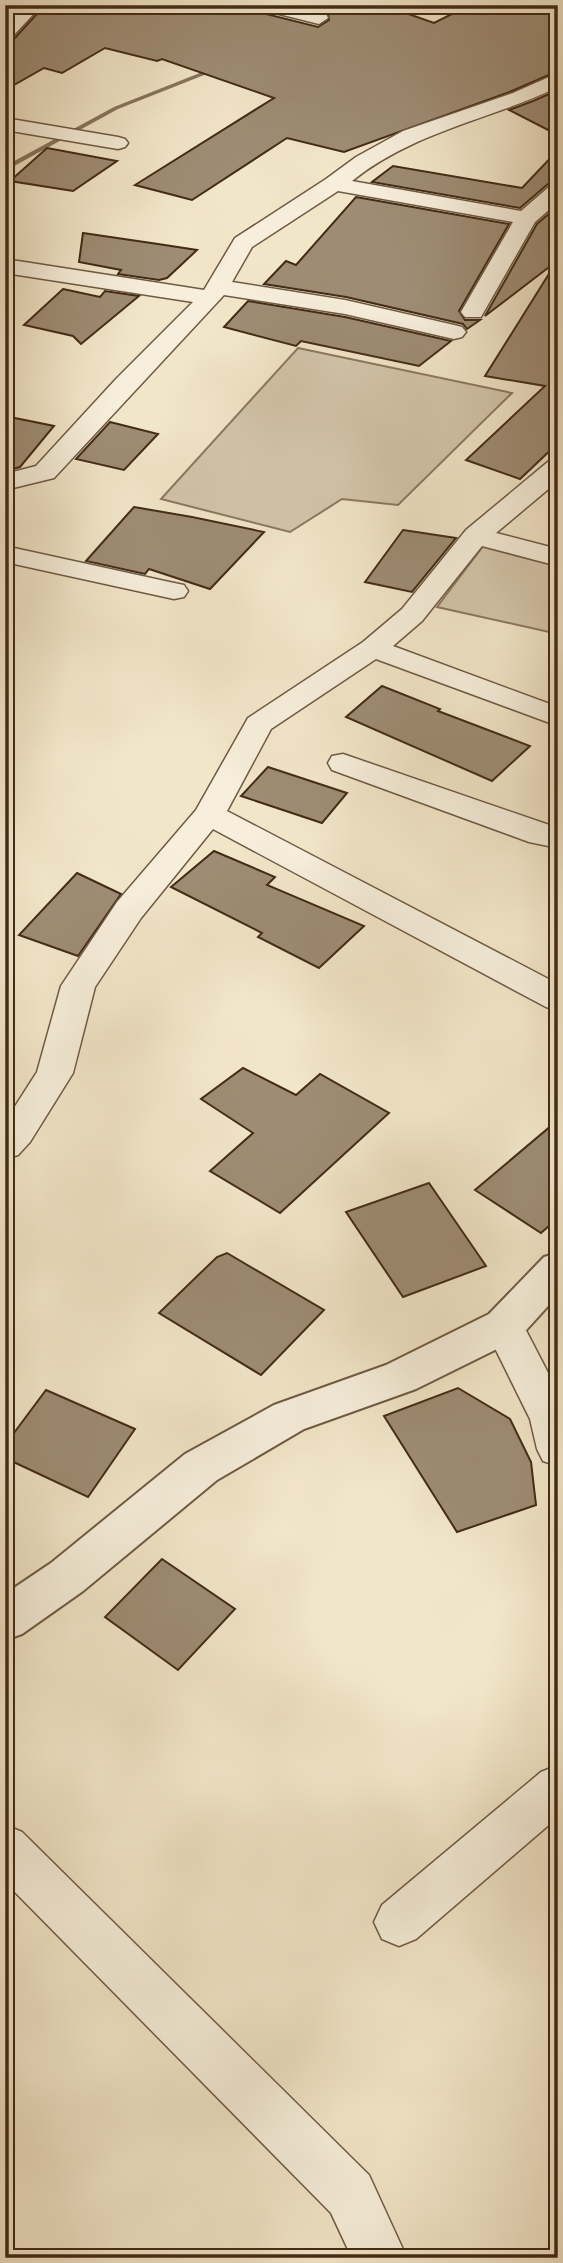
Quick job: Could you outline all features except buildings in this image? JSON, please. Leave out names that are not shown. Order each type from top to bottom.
[{"type":"street","points":[[266,5],[319,18]]},
{"type":"street","points":[[5,33],[30,9]]},
{"type":"street","points":[[5,482],[45,472],[125,384],[214,293],[243,243],[334,184],[363,161],[410,135],[520,97],[558,79]]},
{"type":"street","points":[[5,124],[118,143]]},
{"type":"street","points":[[334,184],[526,218]]},
{"type":"street","points":[[472,312],[526,218],[558,191]]},
{"type":"street","points":[[5,266],[345,307],[454,332]]},
{"type":"street","points":[[5,1146],[18,1133],[55,1073],[78,986],[129,910],[209,814],[259,724],[373,648],[412,615],[476,536],[558,467]]},
{"type":"street","points":[[476,536],[558,558]]},
{"type":"street","points":[[5,554],[174,591]]},
{"type":"street","points":[[373,648],[558,717]]},
{"type":"street","points":[[343,763],[540,835],[558,838]]},
{"type":"street","points":[[209,814],[558,999]]},
{"type":"street","points":[[5,1620],[67,1577],[201,1467],[289,1417],[401,1377],[504,1326],[558,1268]]},
{"type":"street","points":[[504,1326],[551,1419],[558,1449]]},
{"type":"street","points":[[399,1922],[558,1787]]},
{"type":"street","points":[[5,1848],[350,2194],[380,2258]]},
{"type":"shaded area","points":[[298,348],[512,393],[398,505],[342,499],[290,532],[161,499]]},
{"type":"shaded area","points":[[484,545],[558,565],[558,634],[437,607]]},
{"type":"waterway","points":[[5,169],[116,108],[220,67]]}]
